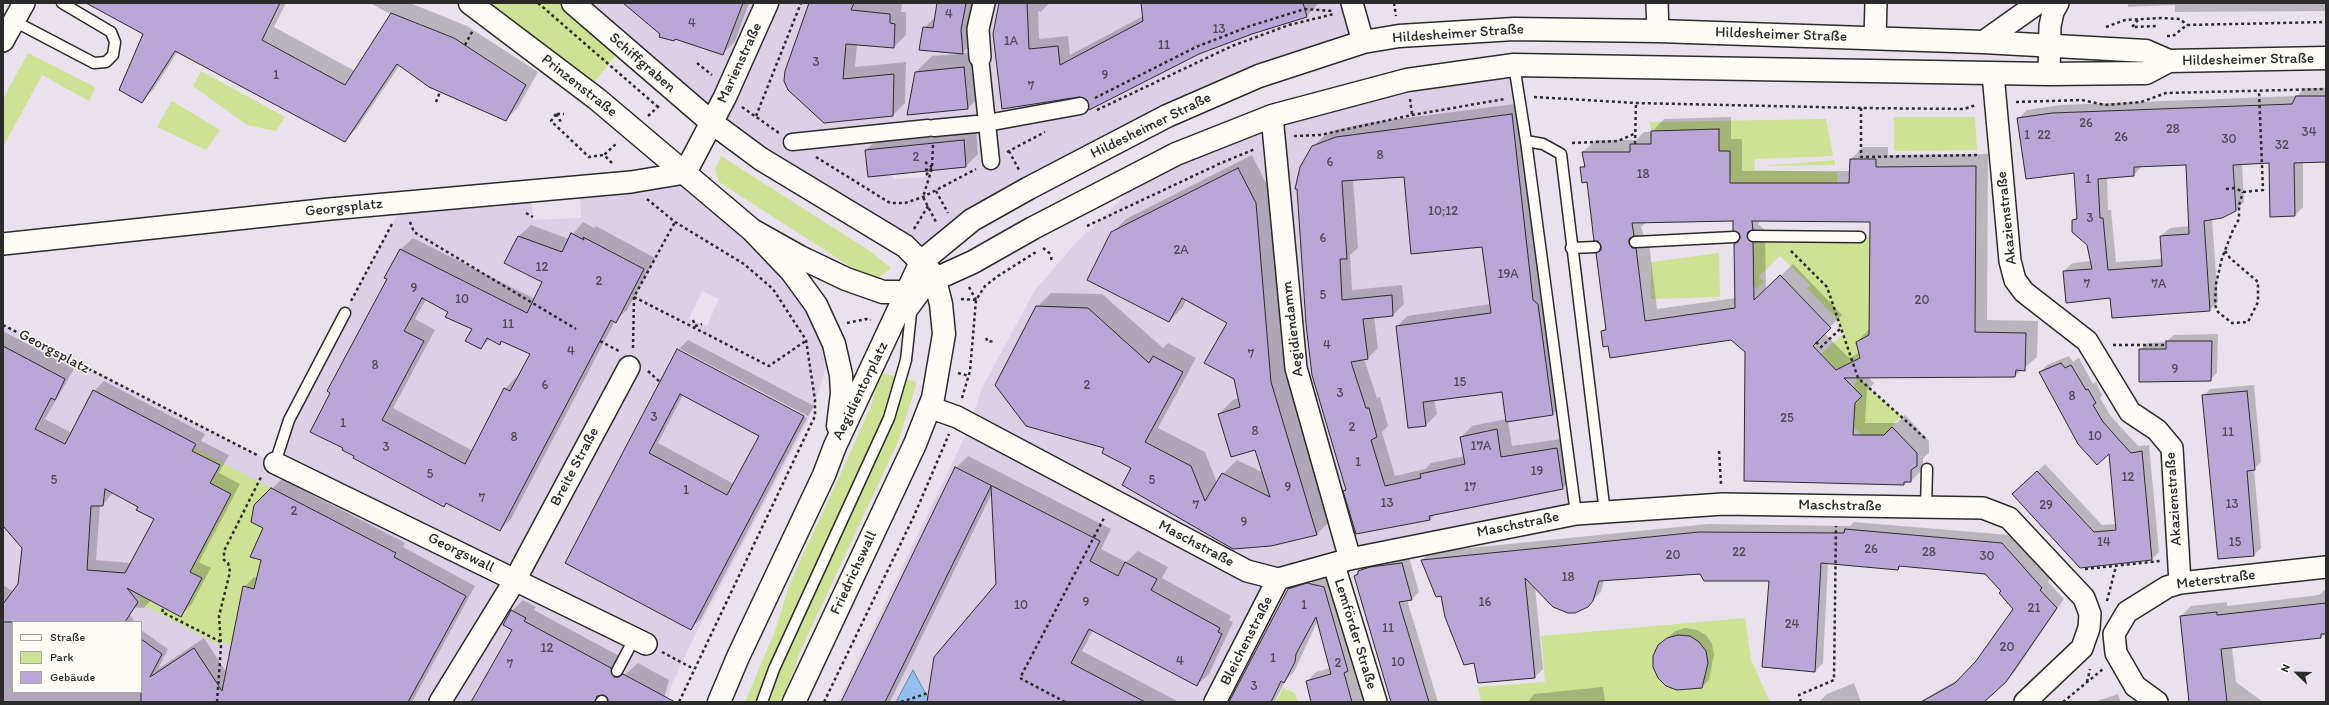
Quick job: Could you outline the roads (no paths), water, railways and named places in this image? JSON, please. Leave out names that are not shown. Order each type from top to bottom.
[{"type":"main road","name":"Prinzenstraße","points":[[470,3],[597,99],[684,173]]},
{"type":"main road","name":"Schiffgraben","points":[[573,3],[711,122]]},
{"type":"main road","name":"Marienstraße","points":[[711,122],[725,97],[767,3]]},
{"type":"main road","name":"Hildesheimer Straße","points":[[922,262],[972,220],[1167,116],[1259,76],[1363,42],[1399,36],[1514,29],[1658,31],[1983,42],[2146,51],[2169,61],[2326,58]]},
{"type":"main road","name":"Hildesheimer Straße","points":[[935,280],[1176,154],[1272,116],[1407,80],[1514,65],[2049,74],[2146,73],[2169,61]]},
{"type":"main road","points":[[684,173],[711,122],[760,159],[905,246],[922,262],[935,280],[941,304],[944,334],[939,367],[929,407]]},
{"type":"main road","name":"Aegidientorplatz","points":[[684,173],[752,230],[792,272],[816,305],[834,344],[841,375],[842,393],[835,446]]},
{"type":"main road","name":"Aegidientorplatz","points":[[752,230],[800,258],[846,280],[883,292],[908,292],[935,280]]},
{"type":"main road","name":"Aegidientorplatz","points":[[835,446],[922,262]]},
{"type":"main road","name":"Friedrichswall","points":[[794,702],[916,444],[929,407]]},
{"type":"main road","points":[[719,702],[738,657],[824,475],[835,446]]},
{"type":"street","points":[[984,3],[978,29],[991,161]]},
{"type":"street","points":[[1657,3],[1658,31]]},
{"type":"street","points":[[1875,38],[1876,3]]},
{"type":"street","points":[[1983,42],[2038,3]]},
{"type":"street","points":[[2049,74],[2050,26],[2053,12],[2058,3]]},
{"type":"street","points":[[1341,9],[1363,42]]},
{"type":"street","points":[[3,41],[14,13]]},
{"type":"street","name":"Akazienstraße","points":[[1993,74],[2010,261],[2015,280],[2024,292],[2091,345],[2130,412],[2157,430],[2172,448],[2180,583]]},
{"type":"street","points":[[792,142],[987,123],[1086,109]]},
{"type":"street","name":"Aegidiendamm","points":[[1272,116],[1296,368],[1342,562]]},
{"type":"street","name":"Georgsplatz","points":[[3,244],[404,202],[631,182],[684,173]]},
{"type":"street","name":"Breite Straße","points":[[440,702],[515,580],[629,367]]},
{"type":"street","name":"Maschstraße","points":[[929,407],[957,417],[1247,571],[1278,579],[1342,562],[1576,514],[1723,504],[1983,508],[2009,518],[2084,598],[2090,614],[2103,631]]},
{"type":"street","name":"Georgswall","points":[[275,464],[640,642]]},
{"type":"street","name":"Lemförder Straße","points":[[1342,562],[1376,702]]},
{"type":"street","name":"Meterstraße","points":[[2103,631],[2127,612],[2167,587],[2180,583],[2326,567]]},
{"type":"street","name":"Bleichenstraße","points":[[1215,702],[1278,579]]},
{"type":"street","points":[[2025,702],[2082,648],[2103,631],[2113,641],[2118,656],[2135,686],[2157,702]]},
{"type":"lane","points":[[14,13],[94,63],[106,62],[113,55],[115,42],[111,32],[62,3]]},
{"type":"lane","points":[[1514,65],[1526,141],[1576,514]]},
{"type":"lane","points":[[1526,141],[1543,144],[1561,154],[1571,248],[1605,513]]},
{"type":"lane","points":[[1753,236],[1860,237]]},
{"type":"lane","points":[[1635,242],[1734,237]]},
{"type":"lane","points":[[1571,248],[1595,247]]},
{"type":"lane","points":[[911,313],[935,280]]},
{"type":"lane","points":[[762,702],[774,669],[889,418],[906,360],[911,313],[908,292]]},
{"type":"lane","points":[[275,464],[289,420],[345,313]]},
{"type":"lane","points":[[1926,508],[1927,469]]},
{"type":"lane","points":[[617,671],[640,642]]},
{"type":"water","points":[[913,670],[928,698],[927,702],[896,702]]}]
